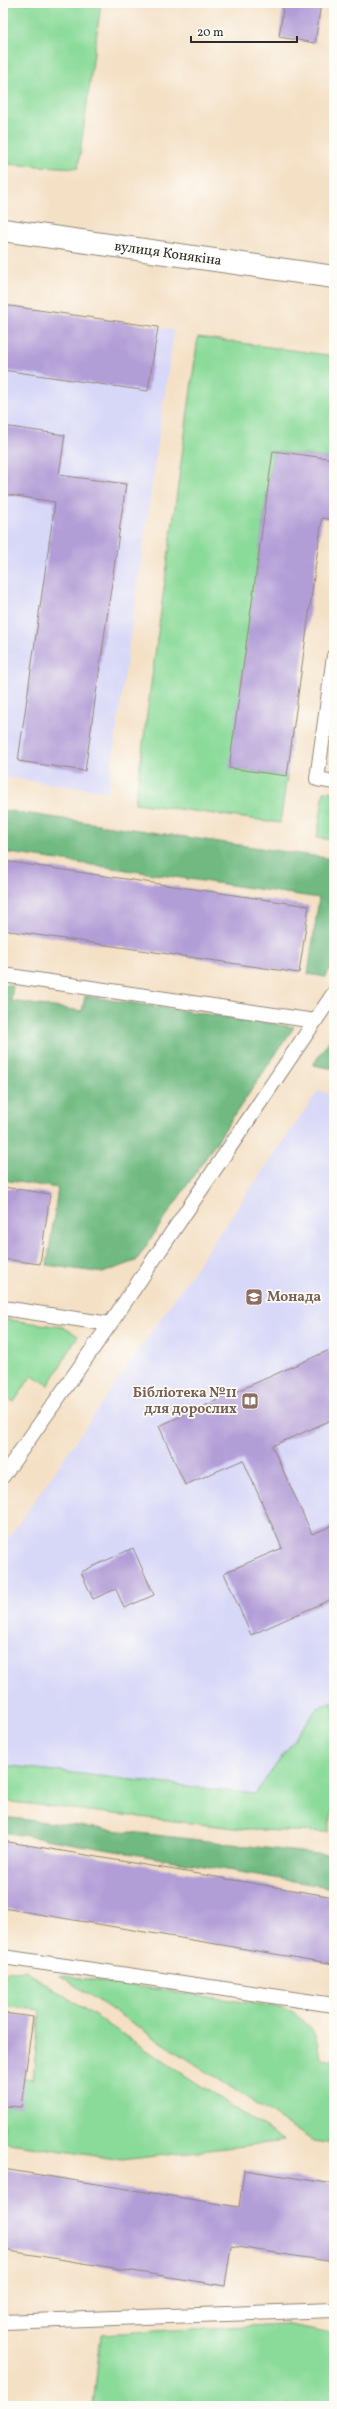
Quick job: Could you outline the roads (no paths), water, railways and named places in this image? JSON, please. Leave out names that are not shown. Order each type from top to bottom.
[{"type":"street","name":"вулиця Конякіна","points":[[3,230],[334,277]]},
{"type":"lane","points":[[334,656],[317,779],[334,782]]},
{"type":"lane","points":[[3,976],[315,1021]]},
{"type":"lane","points":[[3,1476],[110,1324],[334,993]]},
{"type":"lane","points":[[3,1308],[110,1324]]},
{"type":"lane","points":[[3,1958],[334,2005]]},
{"type":"lane","points":[[3,2322],[334,2310]]},
{"type":"place","name":"Монада","points":[[254,1297]]},
{"type":"place","name":"Бібліотека №11 для дорослих","points":[[250,1401]]}]
